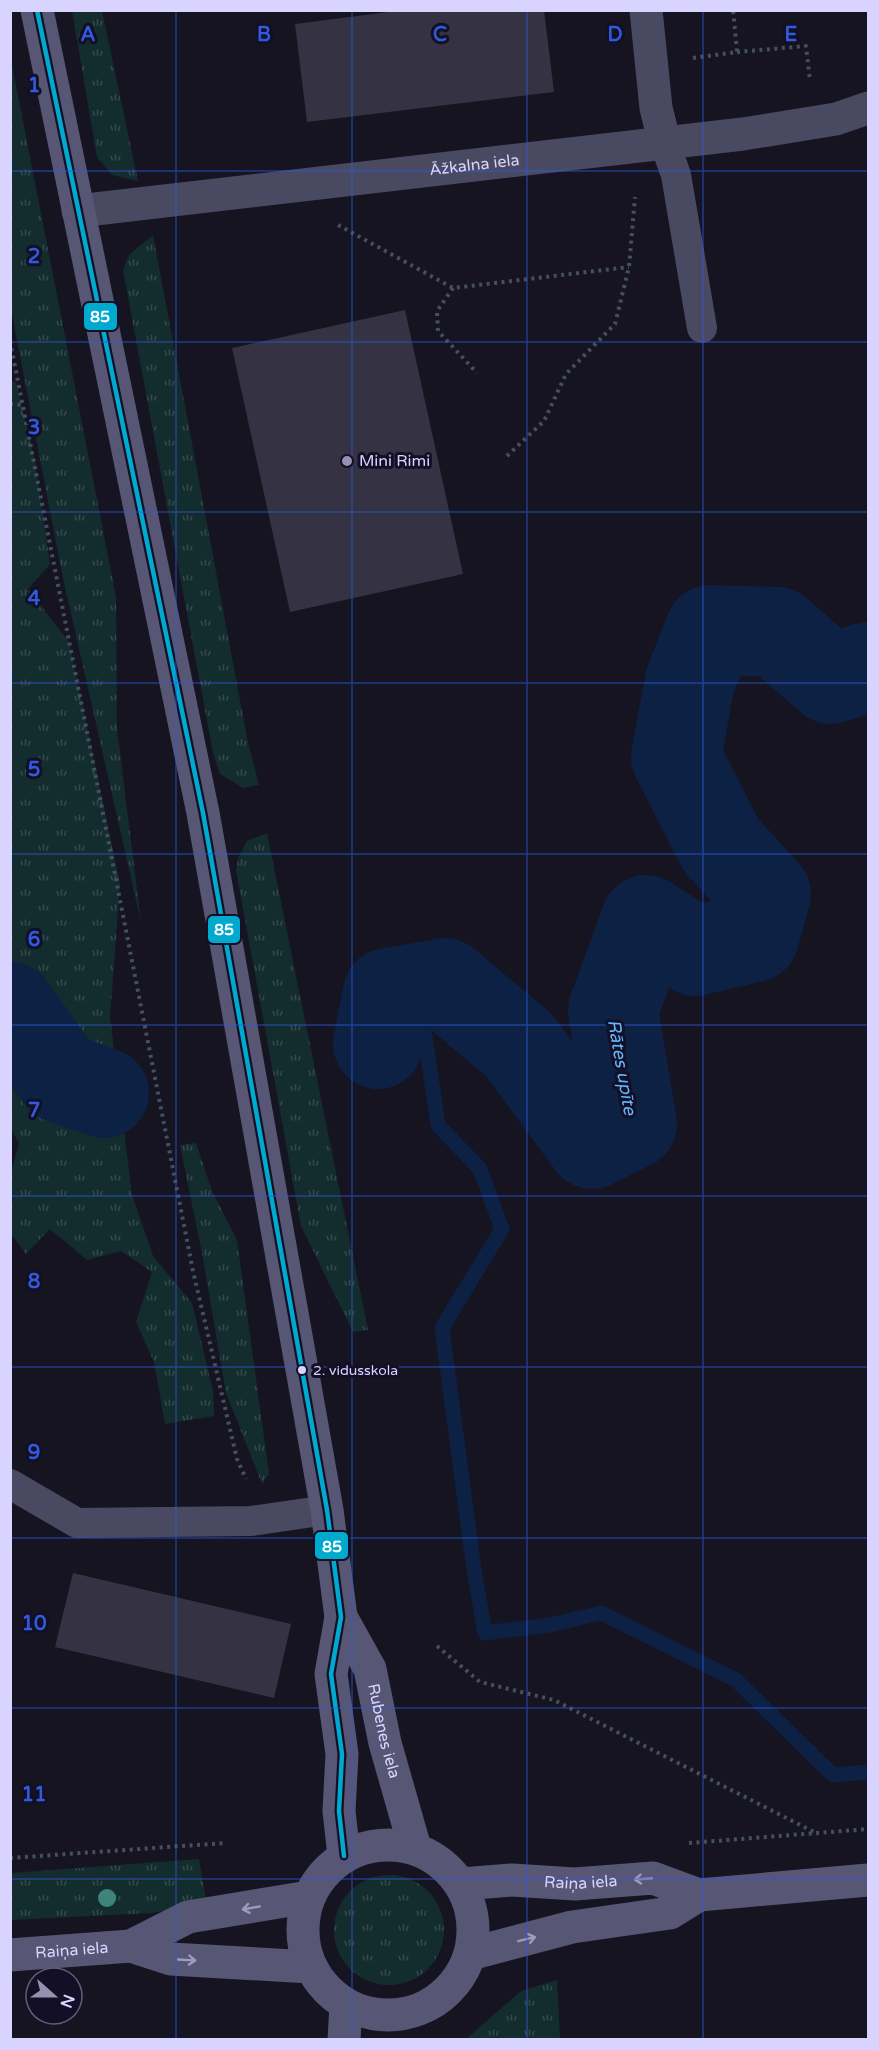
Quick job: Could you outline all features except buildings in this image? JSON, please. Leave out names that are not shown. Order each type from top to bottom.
[{"type":"main road","name":"Rubenes iela","points":[[37,10],[203,813],[327,1510],[341,1617],[331,1674],[342,1754],[339,1811],[344,1857]]},
{"type":"main road","name":"Rubenes iela","points":[[341,1617],[370,1669],[385,1743],[416,1848]]},
{"type":"main road","points":[[391,1844],[416,1848],[434,1857],[449,1869],[461,1884],[471,1906],[474,1930],[470,1954],[458,1980],[410,2026],[391,2016],[367,2013],[346,2005],[326,1989],[311,1967],[303,1944],[303,1920],[309,1897],[323,1874],[344,1857],[367,1847],[391,1844]]},
{"type":"main road","name":"Raiņa iela","points":[[461,1884],[512,1880],[574,1884],[653,1878],[699,1895],[868,1880]]},
{"type":"main road","name":"Raiņa iela","points":[[470,1954],[572,1927],[670,1913],[699,1895]]},
{"type":"main road","name":"Raiņa iela","points":[[131,1946],[189,1917],[309,1897]]},
{"type":"main road","name":"Raiņa iela","points":[[10,1955],[131,1946],[171,1959],[311,1967]]},
{"type":"main road","points":[[344,2040],[346,2005]]},
{"type":"street","points":[[646,10],[656,108],[665,144]]},
{"type":"street","name":"Āžkalna iela","points":[[78,211],[743,134],[836,119],[868,108]]},
{"type":"lane","points":[[665,144],[676,175],[702,328]]},
{"type":"lane","points":[[10,1484],[77,1522],[251,1521],[327,1510]]},
{"type":"path","points":[[733,10],[737,52]]},
{"type":"path","points":[[690,58],[806,46],[811,90]]},
{"type":"path","points":[[507,456],[544,422],[566,374],[615,324],[629,267],[635,191]]},
{"type":"path","points":[[333,222],[453,288],[629,267]]},
{"type":"path","points":[[453,288],[437,311],[438,331],[477,374]]},
{"type":"path","points":[[10,341],[193,1271],[237,1459],[250,1488]]},
{"type":"path","points":[[10,404],[23,405]]},
{"type":"path","points":[[437,1646],[480,1682],[554,1700],[818,1834]]},
{"type":"path","points":[[678,1844],[868,1829]]},
{"type":"path","points":[[10,1858],[225,1843]]},
{"type":"green space","points":[[72,11],[102,11],[138,181],[112,175],[97,157]]},
{"type":"green space","points":[[10,55],[116,597],[117,728],[141,922],[63,578],[11,309]]},
{"type":"green space","points":[[153,235],[248,743],[259,785],[243,788],[220,774],[213,753],[123,270],[129,255]]},
{"type":"green space","points":[[11,381],[16,382],[35,461],[50,564],[28,589],[69,642],[120,884],[110,1017],[132,1195],[153,1256],[192,1303],[213,1391],[214,1416],[165,1424],[154,1362],[136,1322],[152,1272],[121,1251],[87,1260],[50,1229],[26,1254],[11,1234],[11,1172],[19,1143],[10,1128]]},
{"type":"green space","points":[[267,833],[368,1330],[353,1332],[301,1226],[236,870],[238,858],[247,841]]},
{"type":"green space","points":[[196,1143],[212,1191],[237,1240],[269,1474],[262,1484],[226,1393],[202,1253],[180,1145]]},
{"type":"green space","points":[[199,1859],[207,1905],[151,1913],[11,1920],[11,1873]]},
{"type":"green space","points":[[389,1875],[410,1880],[428,1891],[439,1909],[444,1930],[439,1951],[428,1969],[410,1980],[389,1985],[368,1980],[350,1969],[339,1951],[334,1930],[339,1909],[350,1891],[368,1880]]},
{"type":"green space","points":[[557,1980],[560,2039],[466,2039],[521,1991]]},
{"type":"waterway","name":"Rātes upīte","points":[[378,1044],[388,993],[445,983],[519,1045],[592,1144],[632,1124],[613,1010],[646,920],[695,951],[754,937],[766,894],[721,845],[676,757],[690,681],[710,630],[777,632],[831,679],[868,667]]},
{"type":"waterway","points":[[418,988],[438,1125],[480,1169],[502,1229],[442,1328],[474,1570],[485,1633],[549,1625],[601,1613],[736,1680],[833,1775],[868,1772]]},
{"type":"waterway","name":"Rātes upīte","points":[[10,1007],[61,1078],[104,1093]]},
{"type":"transit line","name":"85","points":[[37,10],[203,813],[327,1510],[341,1617],[331,1674],[342,1754],[339,1811],[344,1856]]},
{"type":"place","name":"Mini Rimi","points":[[347,461]]},
{"type":"place","name":"2. vidusskola","points":[[302,1370]]}]
